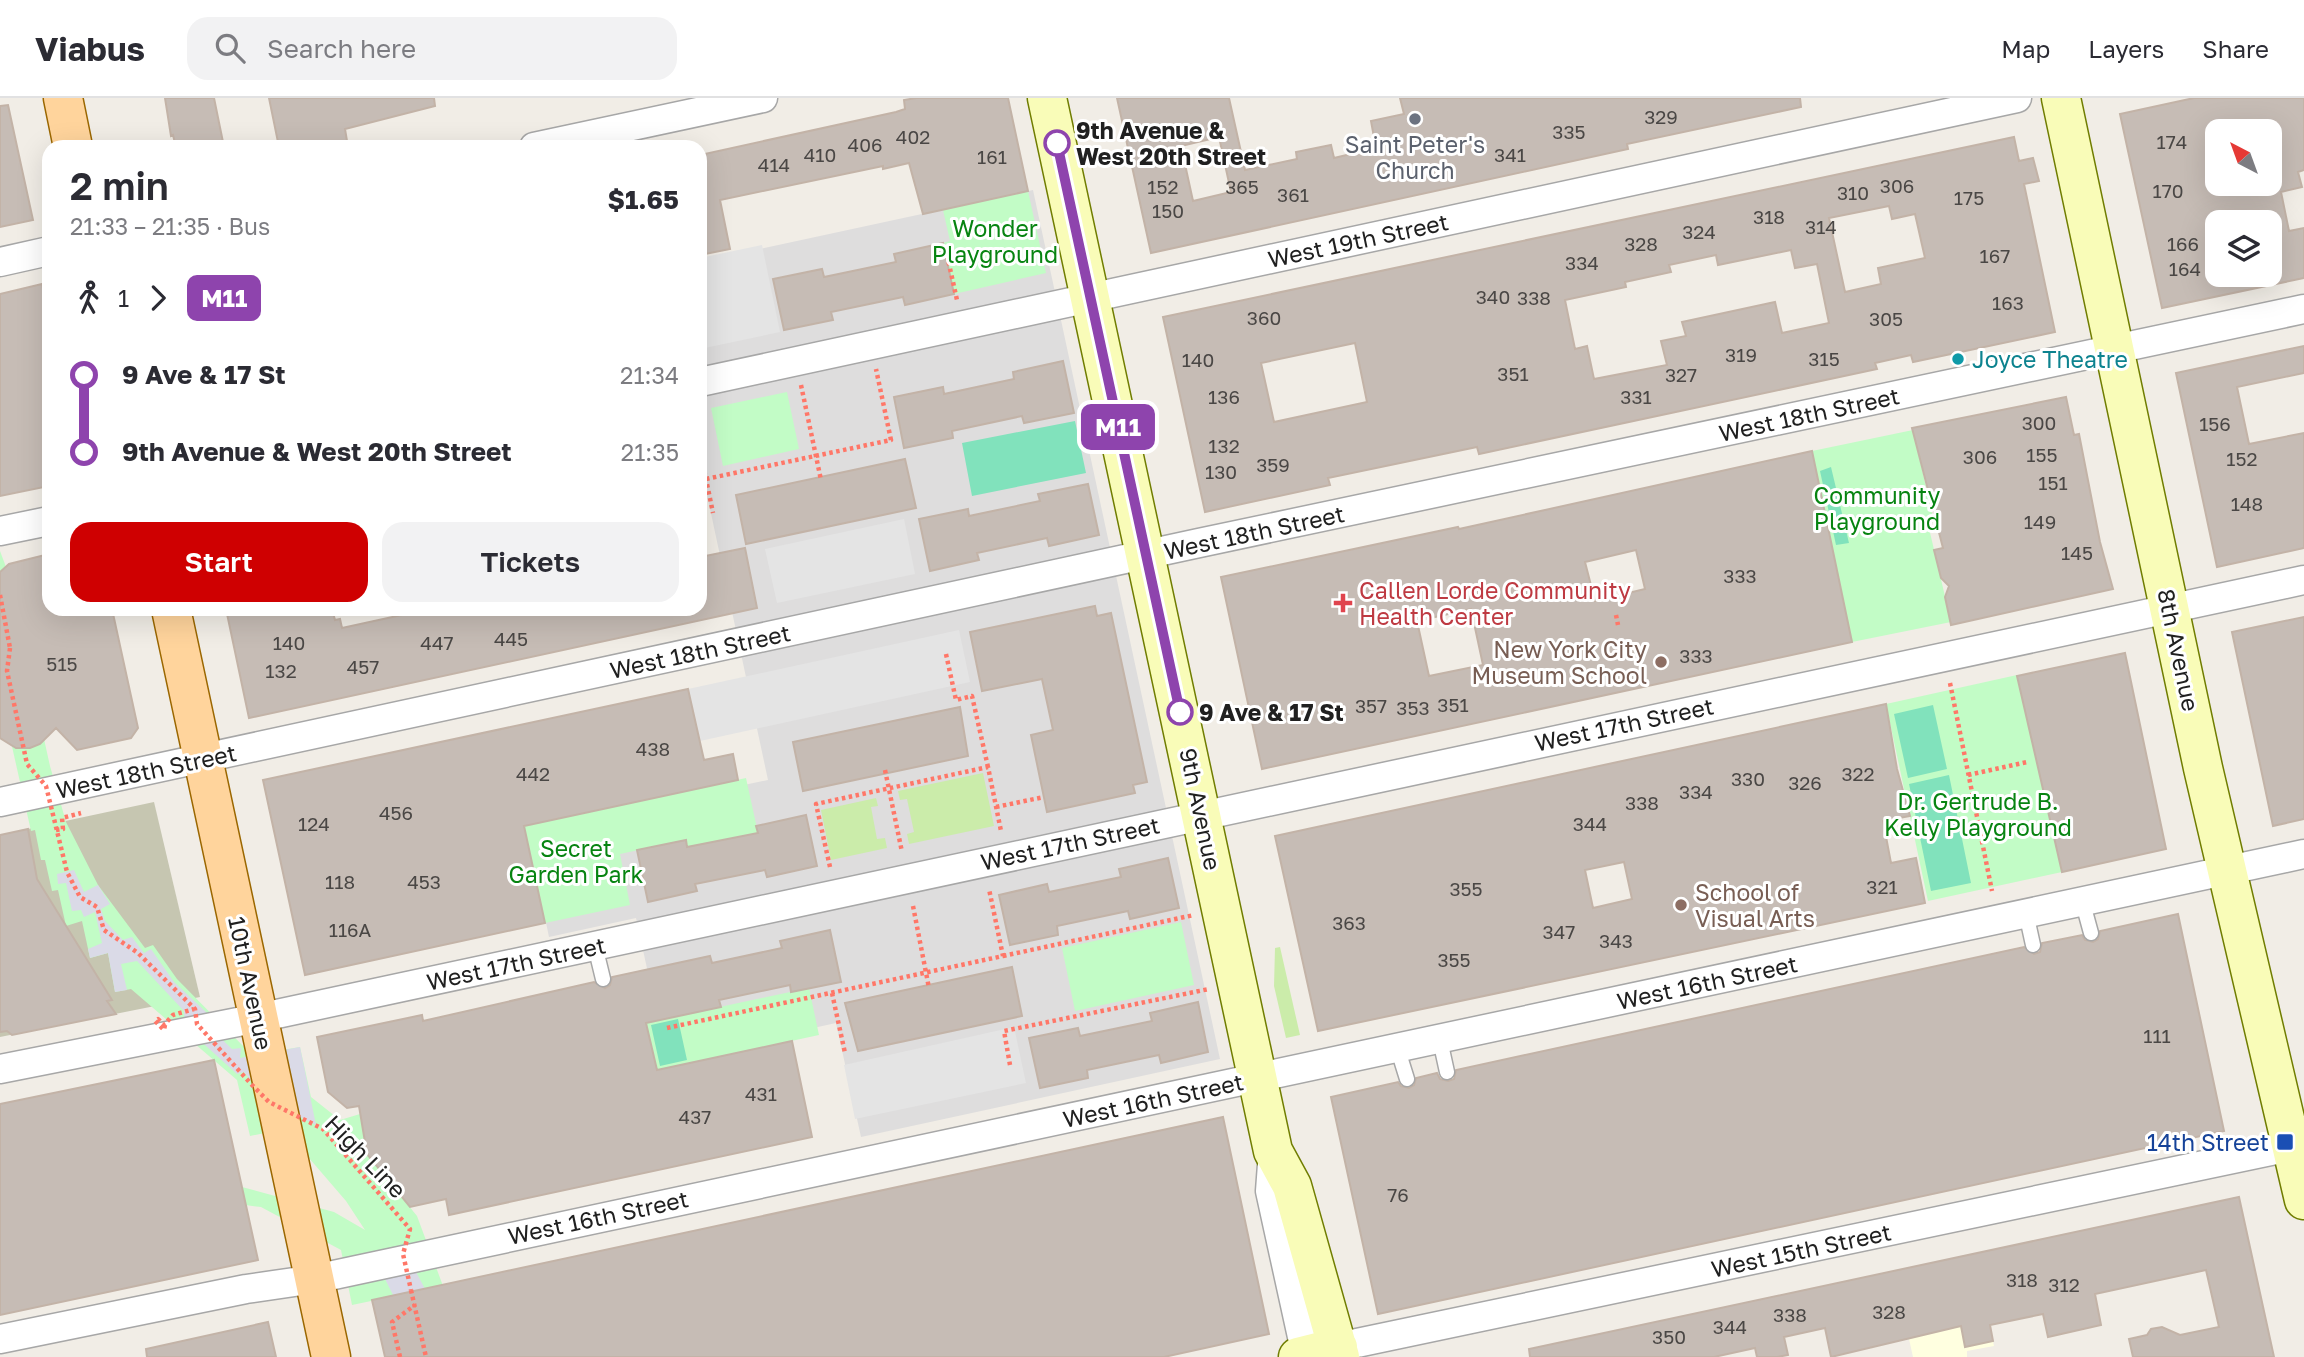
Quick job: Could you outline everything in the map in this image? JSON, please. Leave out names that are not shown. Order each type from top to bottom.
[{"type":"main road","points":[[63,98],[72,140]]},
{"type":"main road","name":"9th Avenue","points":[[1047,98],[1273,1151],[1292,1186],[1321,1354]]},
{"type":"main road","name":"8th Avenue","points":[[2061,98],[2226,870],[2298,1145],[2304,1200]]},
{"type":"main road","name":"10th Avenue","points":[[172,616],[331,1357]]},
{"type":"street","points":[[567,140],[763,98]]},
{"type":"street","name":"West 19th Street","points":[[707,380],[2017,98]]},
{"type":"street","points":[[0,262],[42,253]]},
{"type":"street","name":"West 18th Street","points":[[0,802],[1144,555],[2304,309]]},
{"type":"street","points":[[0,531],[42,522]]},
{"type":"street","name":"West 17th Street","points":[[0,1069],[258,1018],[2304,580]]},
{"type":"street","name":"West 16th Street","points":[[0,1339],[246,1289],[315,1279],[2304,854]]},
{"type":"street","name":"West 15th Street","points":[[1321,1354],[2298,1145]]},
{"type":"lane","points":[[2082,900],[2091,933]]},
{"type":"lane","points":[[2026,913],[2033,945]]},
{"type":"lane","points":[[595,946],[603,979]]},
{"type":"lane","points":[[1440,1040],[1447,1072]]},
{"type":"lane","points":[[1398,1049],[1407,1080]]},
{"type":"path","points":[[947,255],[957,300]]},
{"type":"path","points":[[707,480],[891,440],[871,345]]},
{"type":"path","points":[[796,361],[821,480]]},
{"type":"path","points":[[707,485],[713,513]]},
{"type":"path","name":"High Line","points":[[0,595],[10,648],[7,671],[27,764],[46,786],[67,872],[80,897],[97,906],[104,930],[138,953],[195,1009],[197,1024],[244,1072],[252,1085],[269,1102],[323,1129],[410,1229],[403,1254],[415,1305]]},
{"type":"path","points":[[1616,615],[1618,625]]},
{"type":"path","points":[[946,654],[956,700],[972,696],[1001,831]]},
{"type":"path","points":[[1950,683],[1992,891]]},
{"type":"path","points":[[1969,775],[2027,762]]},
{"type":"path","points":[[830,867],[816,804],[988,767]]},
{"type":"path","points":[[885,770],[902,852]]},
{"type":"path","points":[[996,807],[1044,797]]},
{"type":"path","points":[[56,830],[63,829],[62,818]]},
{"type":"path","points":[[989,890],[1003,956]]},
{"type":"path","points":[[913,906],[929,988]]},
{"type":"path","points":[[667,1028],[1222,909]]},
{"type":"path","points":[[1010,1065],[1004,1031],[1239,983]]},
{"type":"path","points":[[832,993],[845,1053]]},
{"type":"path","points":[[164,1025],[173,1015],[195,1009]]},
{"type":"path","points":[[400,1357],[392,1322],[415,1305],[426,1357]]},
{"type":"shaded area","points":[[1033,190],[1220,1059],[861,1137],[836,1023],[667,1060],[636,918],[549,937],[527,831],[768,780],[707,495],[707,260]]},
{"type":"shaded area","points":[[762,245],[780,332],[707,348],[707,257]]},
{"type":"shaded area","points":[[904,519],[915,574],[777,603],[765,549]]},
{"type":"shaded area","points":[[959,630],[970,682],[700,741],[688,689]]},
{"type":"shaded area","points":[[154,802],[200,997],[0,1037],[0,835]]},
{"type":"shaded area","points":[[74,870],[84,892],[98,885],[110,904],[101,909],[105,921],[123,940],[132,937],[144,953],[151,949],[174,982],[206,1012],[205,1023],[232,1049],[241,1048],[240,1058],[300,1047],[316,1125],[269,1102],[244,1072],[237,1074],[185,1027],[184,1011],[137,961],[121,964],[127,990],[115,992],[108,953],[90,958],[88,949],[102,943],[95,912],[84,917],[81,910],[72,911],[66,883],[58,884],[57,874]]},
{"type":"shaded area","points":[[1014,1027],[1026,1083],[855,1119],[844,1065]]},
{"type":"shaded area","points":[[1975,1254],[1994,1346],[1967,1351],[1967,1357],[1913,1357],[1894,1271]]},
{"type":"shaded area","points":[[413,1266],[425,1289],[400,1309],[381,1271]]},
{"type":"green space","name":"Wonder Playground","points":[[1028,191],[1046,273],[954,294],[943,243],[950,241],[943,210]]},
{"type":"green space","points":[[787,392],[799,449],[723,466],[711,408]]},
{"type":"green space","points":[[1075,421],[1086,473],[972,496],[962,443]]},
{"type":"green space","name":"Community Playground","points":[[1913,430],[1934,522],[1928,524],[1951,622],[1852,642],[1812,451]]},
{"type":"green space","points":[[1831,467],[1849,543],[1836,545],[1820,471]]},
{"type":"green space","points":[[0,551],[6,567],[50,766],[66,822],[98,885],[145,948],[153,945],[177,979],[252,1055],[300,1047],[311,1097],[340,1120],[360,1114],[367,1154],[417,1216],[443,1286],[352,1305],[341,1250],[261,1207],[245,1205],[242,1187],[334,1212],[365,1230],[346,1201],[284,1129],[250,1136],[237,1080],[131,989],[115,992],[108,953],[90,958],[82,921],[66,926],[58,890],[52,891],[45,860],[41,860],[35,830],[31,831],[0,693]]},
{"type":"green space","name":"Dr. Gertrude B. Kelly Playground","points":[[2017,675],[2062,872],[1928,901],[1886,704]]},
{"type":"green space","points":[[1933,705],[1947,769],[1908,778],[1894,714]]},
{"type":"green space","points":[[983,773],[994,826],[909,844],[907,834],[914,832],[907,799],[900,800],[898,791]]},
{"type":"green space","points":[[1949,775],[1971,883],[1931,891],[1909,784]]},
{"type":"green space","name":"Secret Garden Park","points":[[746,778],[758,833],[687,847],[685,840],[620,854],[630,905],[545,923],[524,826]]},
{"type":"green space","points":[[876,798],[878,806],[871,807],[877,839],[885,838],[887,848],[831,860],[821,810]]},
{"type":"green space","points":[[1181,922],[1194,985],[1075,1011],[1062,948]]},
{"type":"green space","points":[[1280,947],[1300,1035],[1286,1038],[1274,986],[1275,948]]},
{"type":"green space","points":[[809,988],[819,1035],[657,1070],[639,995],[673,1017]]},
{"type":"green space","points":[[678,1019],[687,1060],[660,1066],[651,1025]]},
{"type":"building","points":[[165,98],[214,98],[223,140],[174,140],[173,135],[171,136]]},
{"type":"building","points":[[269,98],[434,98],[435,106],[345,129],[347,140],[278,140]]},
{"type":"building","points":[[1008,98],[1028,191],[923,214],[909,163],[883,169],[883,166],[720,200],[730,249],[707,254],[707,153],[896,112],[905,109],[904,100]]},
{"type":"building","points":[[1117,98],[1229,98],[1245,170],[1297,159],[1296,152],[1331,145],[1334,158],[1376,148],[1371,121],[1404,114],[1400,98],[1800,98],[1801,107],[1627,144],[1628,149],[1151,253]],"holes":[[[1219,137],[1231,192],[1193,201],[1181,146]]]},
{"type":"building","points":[[2194,98],[2304,98],[2304,170],[2298,172],[2302,187],[2282,192],[2282,119],[2205,119],[2205,196],[2282,196],[2289,231],[2304,228],[2304,278],[2282,283],[2282,210],[2205,210],[2205,287],[2261,287],[2162,308],[2120,114]]},
{"type":"building","points":[[8,105],[33,220],[0,227],[0,106]]},
{"type":"building","points":[[2014,137],[2019,161],[2033,158],[2039,181],[2024,184],[2055,332],[1913,362],[1911,355],[1875,363],[1877,369],[1479,454],[1477,447],[1328,478],[1330,485],[1205,512],[1163,317]],"holes":[[[1889,206],[1892,219],[1915,214],[1925,258],[1878,268],[1881,284],[1845,292],[1829,218]],[[1791,250],[1795,268],[1817,264],[1829,323],[1782,333],[1775,302],[1682,322],[1686,336],[1661,341],[1667,365],[1594,379],[1587,346],[1575,349],[1565,300],[1626,287],[1625,282],[1671,272],[1669,265],[1716,255],[1718,265]],[[1355,343],[1367,402],[1274,422],[1261,363]]]},
{"type":"building","points":[[943,243],[954,294],[905,305],[903,297],[831,312],[833,320],[784,330],[773,279],[822,269],[824,277],[896,262],[894,254]]},
{"type":"building","points":[[42,284],[42,487],[0,496],[0,294]]},
{"type":"building","points":[[2304,346],[2304,373],[2237,387],[2249,444],[2304,433],[2304,548],[2217,567],[2176,373]]},
{"type":"building","points":[[1063,361],[1074,413],[1024,423],[1022,416],[952,431],[953,438],[904,448],[894,397],[943,387],[944,394],[1014,379],[1013,372]]},
{"type":"building","points":[[2066,397],[2074,435],[2079,434],[2100,542],[2113,589],[1951,625],[1945,597],[1949,586],[1941,578],[1934,550],[1943,548],[1912,428]]},
{"type":"building","points":[[1812,451],[1852,642],[1262,769],[1221,577],[1458,527],[1459,529]],"holes":[[[1636,550],[1645,589],[1595,601],[1585,562]],[[1471,609],[1483,665],[1429,676],[1417,621]]]},
{"type":"building","points":[[905,459],[916,508],[746,544],[736,495]]},
{"type":"building","points":[[1088,484],[1099,535],[1049,546],[1047,538],[977,553],[979,560],[930,571],[919,519],[968,509],[969,516],[1040,501],[1038,494]]},
{"type":"building","points":[[745,548],[757,608],[249,718],[227,616],[334,616],[335,620],[340,619],[342,628],[397,616],[707,616],[707,556]]},
{"type":"building","points":[[42,556],[42,616],[114,616],[138,728],[131,738],[77,750],[56,728],[40,744],[30,748],[16,748],[0,738],[0,572],[9,564]]},
{"type":"building","points":[[1095,606],[1097,616],[1111,613],[1147,782],[1133,785],[1135,793],[1047,812],[1031,735],[1053,730],[1042,679],[982,691],[970,632]]},
{"type":"building","points":[[2304,617],[2304,819],[2273,826],[2232,632]]},
{"type":"building","points":[[2125,653],[2166,849],[2062,872],[2017,676]]},
{"type":"building","points":[[688,689],[704,760],[733,754],[738,780],[524,826],[545,923],[305,975],[263,780]]},
{"type":"building","points":[[1886,704],[1897,769],[1910,816],[1883,821],[1891,863],[1916,858],[1925,903],[1318,1031],[1275,836]],"holes":[[[1624,862],[1632,899],[1593,908],[1585,870]]]},
{"type":"building","points":[[960,707],[968,756],[803,791],[793,742]]},
{"type":"building","points":[[806,815],[817,866],[767,877],[765,870],[695,884],[697,891],[648,902],[637,850],[686,840],[687,847],[758,833],[756,826]]},
{"type":"building","points":[[28,829],[37,879],[112,1000],[107,1001],[116,1014],[12,1035],[7,1031],[0,1032],[0,835]]},
{"type":"building","points":[[1168,858],[1179,908],[1130,919],[1128,911],[1057,926],[1058,935],[1010,945],[999,895],[1047,884],[1049,892],[1121,877],[1119,869]]},
{"type":"building","points":[[2178,914],[2224,1131],[1378,1314],[1331,1097],[1398,1082],[1409,1088],[1414,1085],[1416,1078],[1437,1073],[1440,1079],[1448,1081],[1454,1079],[1456,1070],[2024,947],[2034,954],[2040,952],[2042,943],[2082,935],[2085,940],[2093,942],[2098,939],[2100,931]]},
{"type":"building","points":[[830,930],[841,982],[791,992],[790,985],[719,1000],[721,1007],[646,1023],[657,1070],[792,1041],[812,1137],[449,1215],[446,1199],[410,1207],[367,1154],[359,1106],[347,1108],[328,1092],[317,1037],[422,1015],[423,1021],[594,982],[605,988],[610,985],[612,977],[710,956],[712,963],[782,948],[780,941]]},
{"type":"building","points":[[1012,967],[1022,1016],[858,1051],[845,1003]]},
{"type":"building","points":[[1198,1002],[1208,1052],[1161,1063],[1159,1055],[1087,1070],[1088,1078],[1040,1088],[1029,1038],[1078,1028],[1080,1036],[1152,1021],[1150,1013]]},
{"type":"building","points":[[214,1060],[258,1260],[0,1315],[0,1104]]},
{"type":"building","points":[[1223,1117],[1269,1334],[1164,1357],[385,1357],[372,1300]]},
{"type":"building","points":[[2239,1197],[2274,1357],[2133,1357],[2129,1339],[2147,1335],[2151,1329],[2162,1327],[2180,1335],[2219,1327],[2206,1270],[2095,1294],[2101,1325],[2048,1337],[2043,1314],[1990,1325],[1993,1341],[1965,1347],[1961,1326],[1831,1357],[1825,1328],[1784,1337],[1788,1355],[1777,1357],[1757,1357],[1755,1348],[1714,1357],[1530,1357],[1529,1349]]},
{"type":"building","points":[[268,1322],[276,1357],[147,1357],[146,1349]]},
{"type":"bus line","name":"M11","points":[[1057,143],[1180,712]]},
{"type":"place","name":"Saint Peter's Church","points":[[1415,119]]},
{"type":"place","name":"9th Avenue & West 20th Street","points":[[1057,143]]},
{"type":"place","name":"Joyce Theatre","points":[[1958,359]]},
{"type":"place","name":"Callen Lorde Community Health Center","points":[[1343,603]]},
{"type":"place","name":"New York City Museum School","points":[[1661,662]]},
{"type":"place","name":"9 Ave & 17 St","points":[[1180,712]]},
{"type":"place","name":"School of Visual Arts","points":[[1681,905]]},
{"type":"place","name":"14th Street","points":[[2285,1142]]}]
